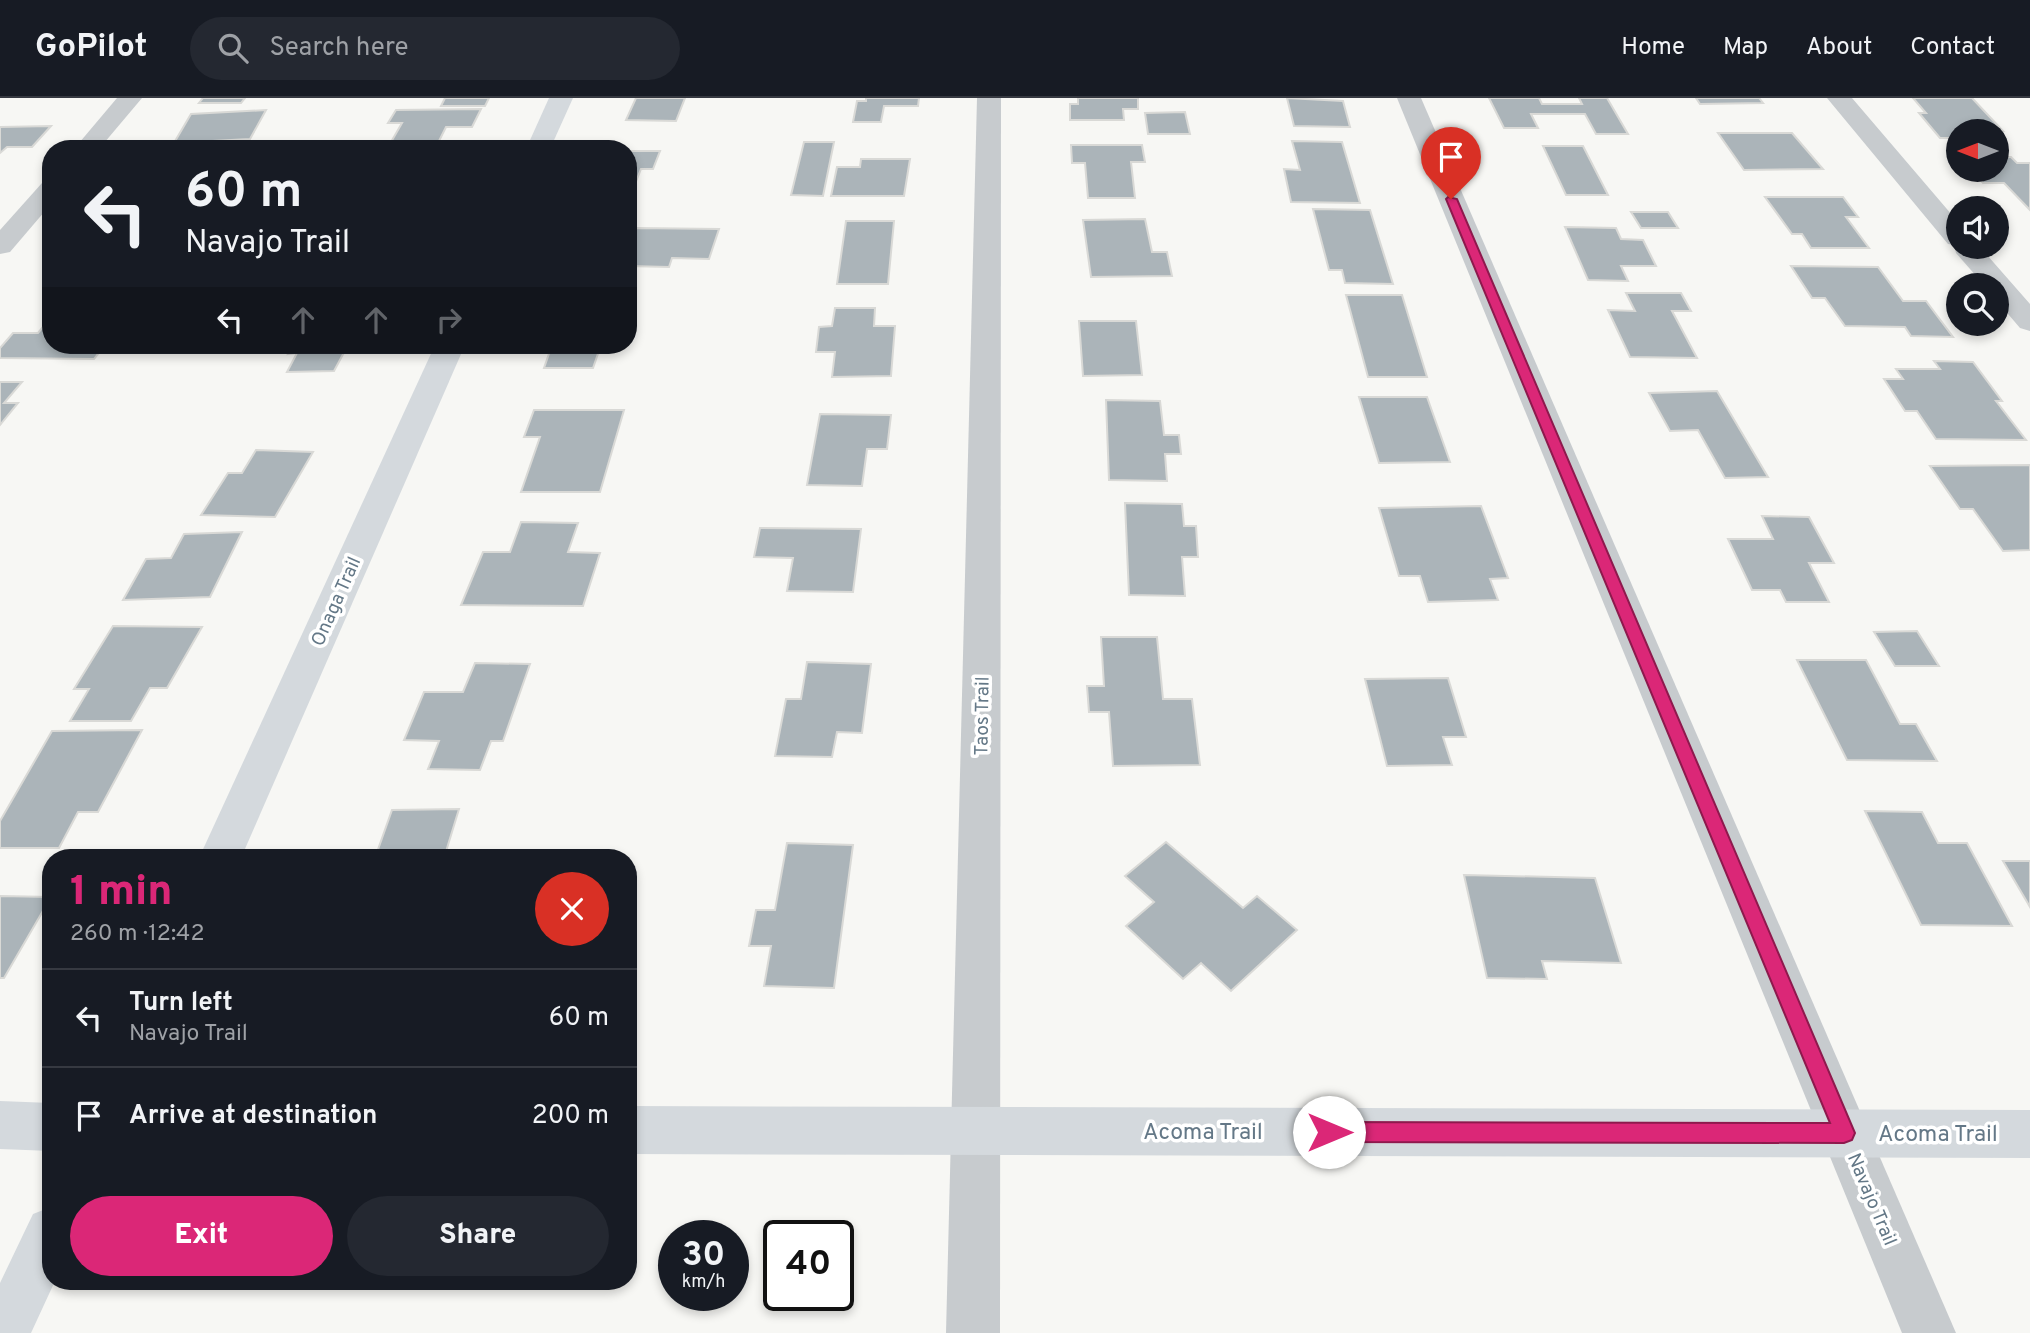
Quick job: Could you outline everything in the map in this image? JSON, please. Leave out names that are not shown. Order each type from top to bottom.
[{"type":"street","points":[[94,140],[130,98]]},
{"type":"street","points":[[542,140],[561,98]]},
{"type":"street","name":"Taos Trail","points":[[973,1333],[989,98]]},
{"type":"street","name":"Navajo Trail","points":[[1409,98],[1929,1333]]},
{"type":"street","points":[[1839,98],[1946,224]]},
{"type":"street","points":[[0,246],[42,198]]},
{"type":"street","points":[[1976,259],[2030,322]]},
{"type":"street","name":"Onaga Trail","points":[[224,849],[446,354]]},
{"type":"street","points":[[0,1125],[42,1127]]},
{"type":"street","name":"Acoma Trail","points":[[637,1130],[2030,1134]]},
{"type":"street","points":[[4,1333],[42,1251]]},
{"type":"building","points":[[203,98],[245,98],[241,103],[199,103]]},
{"type":"building","points":[[445,98],[489,98],[485,106],[441,106]]},
{"type":"building","points":[[636,98],[685,98],[676,121],[626,120]]},
{"type":"building","points":[[866,98],[919,98],[918,106],[884,106],[881,122],[853,122],[857,101],[866,101]]},
{"type":"building","points":[[1078,98],[1138,98],[1138,109],[1123,109],[1124,120],[1070,120],[1070,104],[1078,104]]},
{"type":"building","points":[[1287,98],[1343,101],[1350,127],[1294,126]]},
{"type":"building","points":[[1489,98],[1539,98],[1542,104],[1582,104],[1579,98],[1607,98],[1628,134],[1596,134],[1585,114],[1531,114],[1538,128],[1504,128]]},
{"type":"building","points":[[1696,98],[1759,98],[1763,103],[1700,104]]},
{"type":"building","points":[[1913,98],[1972,98],[1992,119],[1946,119],[1946,138],[1940,138],[1919,113],[1926,113]]},
{"type":"building","points":[[481,109],[472,127],[446,127],[440,140],[392,140],[402,123],[388,123],[396,110]]},
{"type":"building","points":[[266,110],[250,139],[176,140],[191,114]]},
{"type":"building","points":[[1185,112],[1190,134],[1148,134],[1145,113]]},
{"type":"building","points":[[51,126],[32,147],[7,147],[0,153],[0,127]]},
{"type":"building","points":[[1718,133],[1792,133],[1823,169],[1744,170]]},
{"type":"building","points":[[1292,141],[1342,142],[1360,203],[1291,202],[1284,169],[1300,170]]},
{"type":"building","points":[[804,142],[834,142],[823,196],[791,195]]},
{"type":"building","points":[[1071,145],[1142,145],[1145,162],[1131,162],[1135,198],[1088,198],[1085,163],[1072,163]]},
{"type":"building","points":[[1543,146],[1583,146],[1608,195],[1566,195]]},
{"type":"building","points":[[637,151],[660,151],[653,169],[641,169],[637,179]]},
{"type":"building","points":[[2009,157],[2017,163],[2030,163],[2030,210],[2004,183],[1983,183],[2009,182]]},
{"type":"building","points":[[861,159],[910,159],[904,196],[831,196],[837,167],[860,167]]},
{"type":"building","points":[[1765,197],[1843,197],[1858,217],[1846,217],[1869,248],[1811,248],[1802,234],[1792,234]]},
{"type":"building","points":[[1313,209],[1370,210],[1393,284],[1345,283],[1342,270],[1329,270]]},
{"type":"building","points":[[1631,212],[1668,212],[1678,228],[1641,228]]},
{"type":"building","points":[[1145,219],[1152,252],[1167,252],[1172,276],[1091,277],[1083,220]]},
{"type":"building","points":[[846,221],[894,221],[888,284],[837,284]]},
{"type":"building","points":[[1565,227],[1616,228],[1621,239],[1643,240],[1656,266],[1621,266],[1628,281],[1588,280]]},
{"type":"building","points":[[637,228],[719,229],[709,259],[672,258],[669,267],[637,266]]},
{"type":"building","points":[[1791,266],[1878,267],[1903,301],[1926,301],[1946,328],[1946,336],[1953,337],[1911,336],[1905,327],[1845,326],[1825,298],[1812,298]]},
{"type":"building","points":[[1626,293],[1681,293],[1691,311],[1672,311],[1697,358],[1630,357],[1608,310],[1635,311]]},
{"type":"building","points":[[1346,295],[1402,295],[1427,377],[1368,377]]},
{"type":"building","points":[[835,308],[875,308],[874,326],[895,326],[891,376],[832,377],[835,352],[816,352],[819,327],[832,326]]},
{"type":"building","points":[[1079,321],[1136,321],[1142,375],[1083,376]]},
{"type":"building","points":[[42,328],[42,354],[98,354],[94,359],[0,358],[0,348],[13,333],[38,333]]},
{"type":"building","points":[[296,354],[343,354],[334,371],[287,372]]},
{"type":"building","points":[[549,354],[598,354],[593,368],[544,368]]},
{"type":"building","points":[[1934,361],[1973,362],[2002,401],[1996,401],[2026,440],[1936,439],[1917,411],[1905,411],[1884,379],[1903,379],[1896,369],[1940,369]]},
{"type":"building","points":[[0,382],[22,382],[4,403],[18,403],[0,425]]},
{"type":"building","points":[[1717,391],[1768,477],[1725,478],[1698,430],[1670,431],[1649,393]]},
{"type":"building","points":[[1359,397],[1427,397],[1450,462],[1379,463]]},
{"type":"building","points":[[1106,400],[1160,401],[1164,435],[1179,435],[1181,454],[1165,454],[1167,481],[1109,480]]},
{"type":"building","points":[[534,410],[624,410],[600,492],[521,492],[540,437],[524,437]]},
{"type":"building","points":[[820,414],[891,415],[887,449],[867,449],[862,486],[807,485]]},
{"type":"building","points":[[256,450],[313,452],[275,517],[201,515],[228,473],[242,473]]},
{"type":"building","points":[[2030,465],[2030,550],[2003,551],[1973,509],[1960,509],[1930,466]]},
{"type":"building","points":[[1125,503],[1182,504],[1184,526],[1196,526],[1198,557],[1182,557],[1185,596],[1129,595]]},
{"type":"building","points":[[1481,506],[1508,578],[1490,579],[1498,600],[1428,602],[1420,576],[1399,576],[1379,508]]},
{"type":"building","points":[[1762,516],[1809,517],[1834,563],[1809,563],[1829,602],[1786,602],[1780,590],[1752,590],[1728,539],[1773,539]]},
{"type":"building","points":[[521,522],[578,523],[568,552],[600,553],[583,606],[461,605],[483,552],[510,552]]},
{"type":"building","points":[[760,528],[861,529],[853,592],[787,591],[793,558],[754,557]]},
{"type":"building","points":[[242,532],[210,597],[123,600],[146,559],[171,558],[184,534]]},
{"type":"building","points":[[113,626],[202,627],[167,688],[150,688],[131,721],[70,721],[89,689],[74,689]]},
{"type":"building","points":[[1917,631],[1939,666],[1895,666],[1874,632]]},
{"type":"building","points":[[1101,637],[1157,637],[1163,699],[1192,699],[1200,765],[1113,766],[1109,712],[1089,712],[1087,686],[1104,686]]},
{"type":"building","points":[[1797,660],[1866,660],[1900,724],[1916,724],[1937,761],[1847,760]]},
{"type":"building","points":[[807,662],[871,664],[862,733],[837,732],[832,757],[775,756],[786,699],[801,699]]},
{"type":"building","points":[[475,663],[530,664],[503,741],[491,741],[480,770],[428,769],[439,741],[404,740],[424,692],[463,692]]},
{"type":"building","points":[[1448,678],[1466,737],[1443,737],[1452,765],[1387,766],[1365,679]]},
{"type":"building","points":[[142,730],[98,812],[78,812],[59,848],[0,848],[0,821],[52,731]]},
{"type":"building","points":[[459,809],[447,849],[378,849],[392,810]]},
{"type":"building","points":[[1865,811],[1922,812],[1938,843],[1967,843],[2012,926],[1921,925]]},
{"type":"building","points":[[1166,842],[1243,908],[1257,896],[1297,930],[1231,991],[1201,963],[1183,979],[1126,926],[1154,902],[1125,876]]},
{"type":"building","points":[[787,843],[853,845],[834,988],[764,986],[771,946],[749,946],[756,910],[775,910]]},
{"type":"building","points":[[2003,861],[2030,861],[2030,907]]},
{"type":"building","points":[[1464,875],[1595,878],[1621,963],[1542,961],[1547,979],[1487,978]]},
{"type":"building","points":[[0,896],[42,897],[42,913],[4,978],[0,978]]},
{"type":"route","points":[[1329,1132],[1844,1133],[1451,199]]}]
